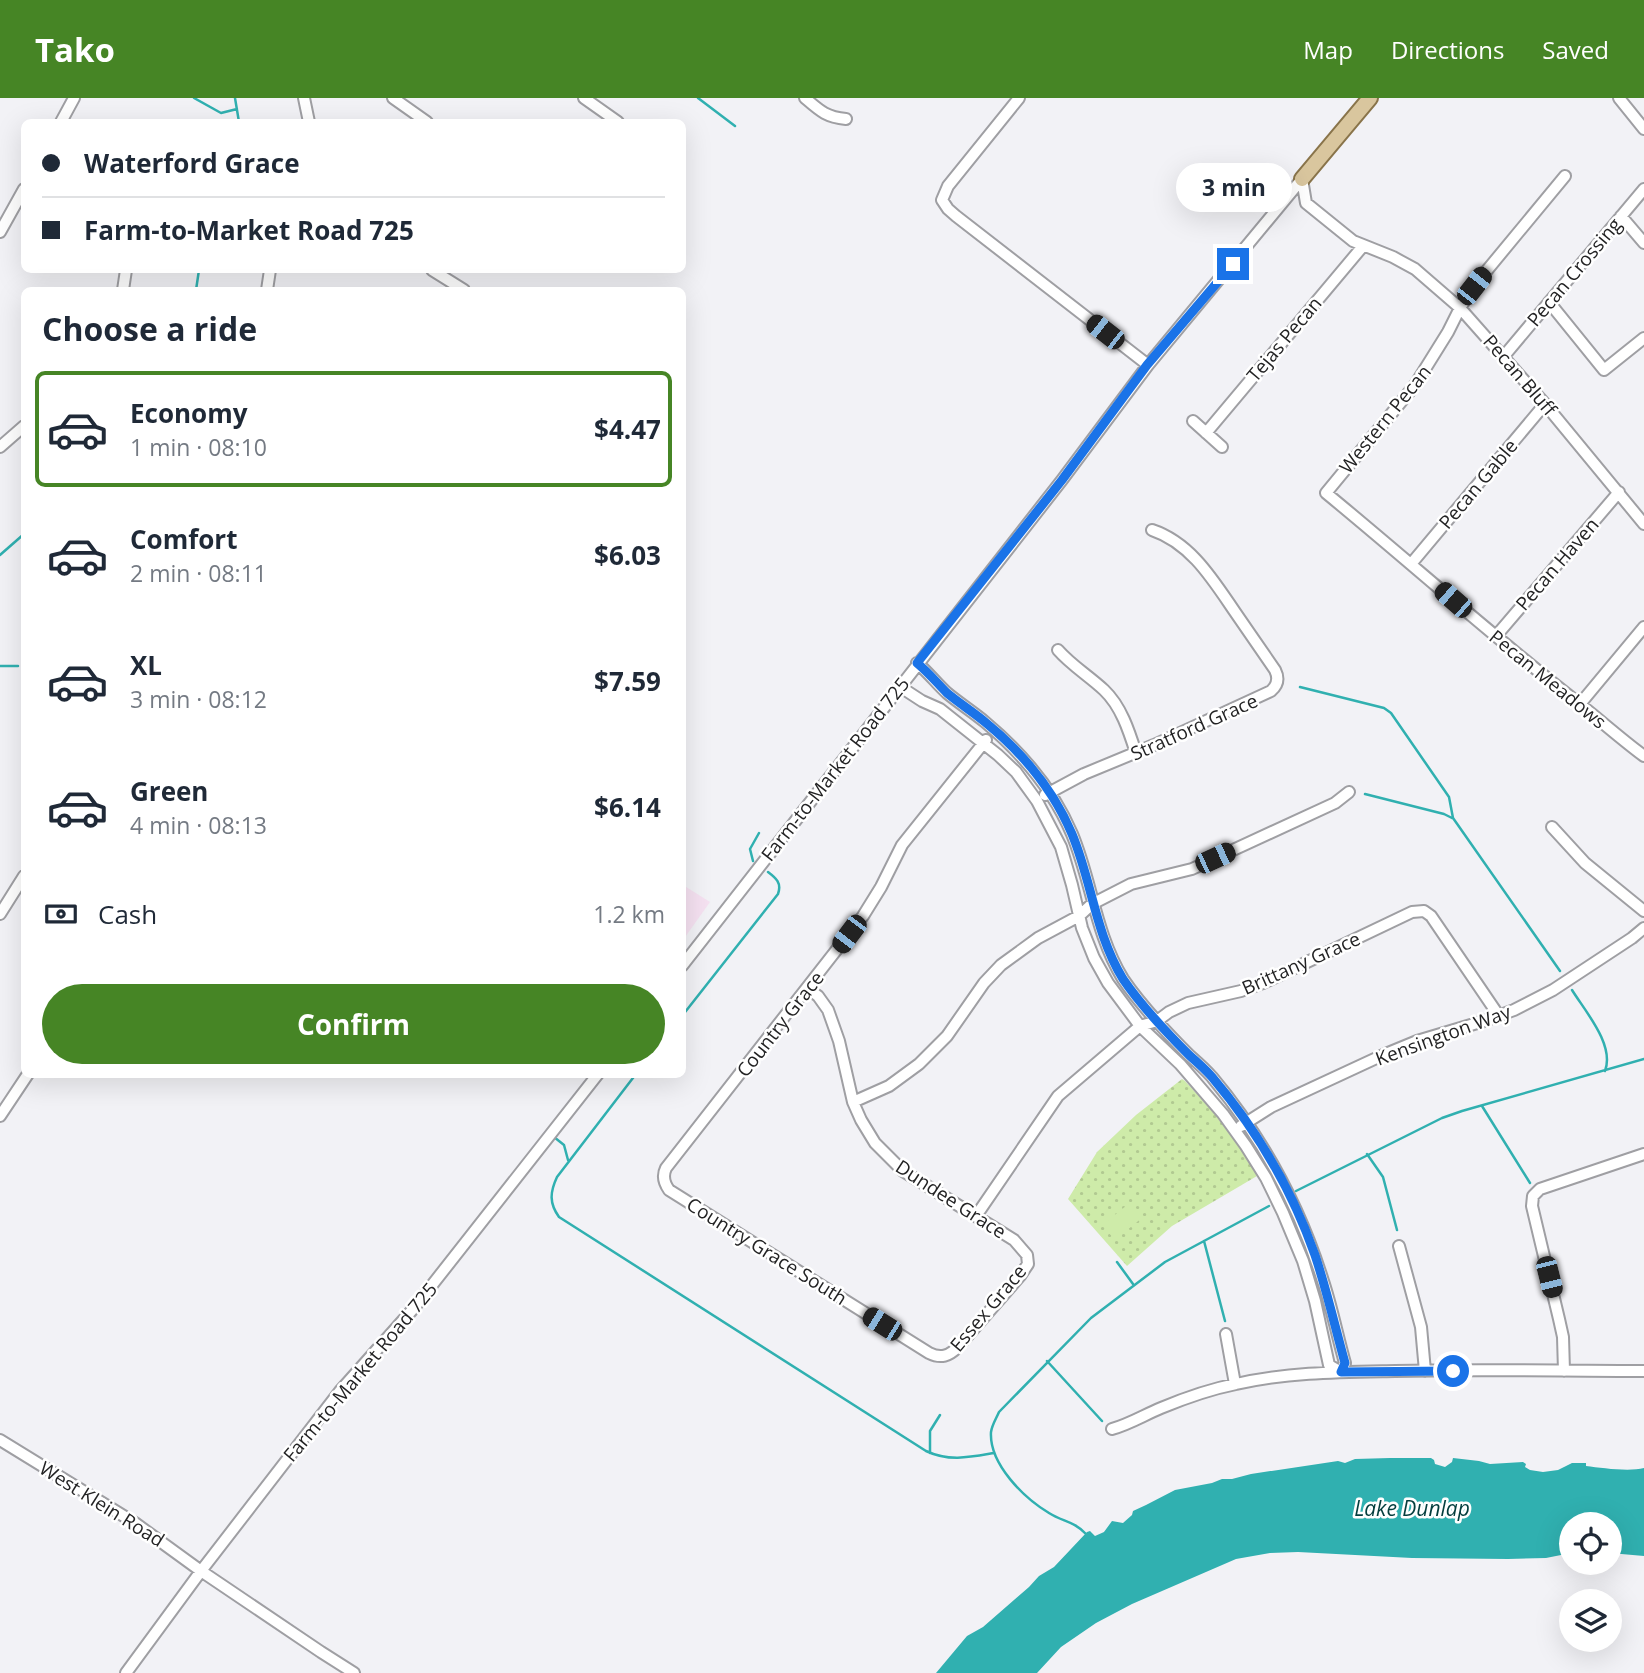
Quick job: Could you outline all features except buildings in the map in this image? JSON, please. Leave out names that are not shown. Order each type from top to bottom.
[{"type":"main road","points":[[1302,180],[1370,98]]},
{"type":"street","points":[[63,119],[74,98]]},
{"type":"street","points":[[304,98],[308,119]]},
{"type":"street","points":[[393,98],[423,119]]},
{"type":"street","points":[[584,98],[614,119]]},
{"type":"street","points":[[805,98],[823,113],[846,119]]},
{"type":"street","points":[[1019,98],[948,186],[942,200],[956,216],[1147,365]]},
{"type":"street","points":[[1619,98],[1644,129]]},
{"type":"street","name":"Western Pecan","points":[[1326,493],[1415,385],[1460,308],[1489,267],[1565,176]]},
{"type":"street","points":[[1284,203],[1306,203],[1302,180]]},
{"type":"street","name":"Farm-to-Market Road 725","points":[[686,961],[1062,480],[1147,365],[1302,180]]},
{"type":"street","name":"Pecan Crossing","points":[[1504,356],[1644,189]]},
{"type":"street","points":[[0,232],[21,194]]},
{"type":"street","name":"Pecan Bluff","points":[[1306,203],[1353,241],[1415,269],[1460,308],[1545,404],[1644,524]]},
{"type":"street","points":[[1621,216],[1644,243]]},
{"type":"street","name":"Tejas Pecan","points":[[1206,433],[1363,246]]},
{"type":"street","points":[[437,273],[459,287]]},
{"type":"street","points":[[1549,302],[1604,370],[1644,338]]},
{"type":"street","name":"Pecan Gable","points":[[1411,564],[1545,404]]},
{"type":"street","points":[[1193,421],[1222,447]]},
{"type":"street","points":[[0,447],[21,429]]},
{"type":"street","name":"Pecan Haven","points":[[1496,636],[1619,492]]},
{"type":"street","name":"Pecan Meadows","points":[[1326,493],[1614,734],[1644,756]]},
{"type":"street","name":"Stratford Grace","points":[[1037,801],[1084,774],[1271,691],[1278,682],[1275,670],[1205,569],[1177,542],[1152,530]]},
{"type":"street","points":[[1580,704],[1644,627]]},
{"type":"street","points":[[1058,650],[1111,698],[1122,716],[1136,753]]},
{"type":"street","points":[[917,663],[945,691],[994,730],[1027,761],[1050,792],[1076,845],[1092,904],[1116,966],[1138,1000],[1210,1074],[1247,1122],[1279,1171],[1307,1233],[1324,1283],[1345,1363],[1341,1372]]},
{"type":"street","points":[[899,686],[922,701],[934,705],[999,755],[1016,772],[1037,801],[1061,847],[1079,916],[1104,977],[1140,1026],[1180,1064],[1212,1100],[1261,1168],[1303,1261],[1329,1365],[1341,1372]]},
{"type":"street","points":[[934,705],[945,691]]},
{"type":"street","name":"Country Grace","points":[[664,1181],[666,1168],[870,907],[902,845],[994,730]]},
{"type":"street","points":[[853,1102],[889,1086],[919,1064],[947,1035],[979,989],[1001,965],[1038,938],[1079,916],[1092,904],[1131,884],[1192,870],[1335,803],[1349,792]]},
{"type":"street","points":[[1552,827],[1585,863],[1644,911]]},
{"type":"street","points":[[0,914],[21,881]]},
{"type":"street","name":"Brittany Grace","points":[[976,1216],[1058,1096],[1140,1026],[1157,1021],[1188,1003],[1252,988],[1412,912],[1424,911],[1433,918],[1499,1016]]},
{"type":"street","name":"Kensington Way","points":[[1235,1130],[1271,1107],[1383,1055],[1425,1038],[1499,1016],[1553,990],[1644,928]]},
{"type":"street","name":"Dundee Grace","points":[[808,989],[825,1003],[831,1017],[853,1102],[868,1132],[892,1161],[915,1179],[1014,1240],[1026,1252],[1028,1259]]},
{"type":"street","points":[[0,1116],[25,1078]]},
{"type":"street","name":"Farm-to-Market Road 725","points":[[126,1673],[340,1391],[414,1308],[595,1078]]},
{"type":"street","points":[[1564,1371],[1563,1337],[1532,1206],[1533,1196],[1540,1189],[1644,1154]]},
{"type":"street","name":"Country Grace South","points":[[664,1181],[669,1189],[929,1353],[939,1357],[946,1356]]},
{"type":"street","points":[[1399,1246],[1421,1327],[1425,1371]]},
{"type":"street","name":"Essex Grace","points":[[946,1356],[958,1347],[1020,1276],[1028,1264],[1028,1259]]},
{"type":"street","points":[[1226,1334],[1235,1384]]},
{"type":"street","points":[[1112,1429],[1179,1401],[1235,1384],[1282,1377],[1341,1372],[1644,1371]]},
{"type":"street","name":"West Klein Road","points":[[0,1440],[135,1523],[201,1571],[354,1673]]},
{"type":"shaded area","points":[[686,887],[710,902],[686,936]]},
{"type":"green space","points":[[1182,1079],[1224,1126],[1257,1176],[1172,1226],[1127,1266],[1068,1199],[1097,1152],[1136,1115]]},
{"type":"green space","points":[[1131,1202],[1143,1217],[1115,1240],[1102,1225]]},
{"type":"water","name":"Lake Dunlap","points":[[1431,1458],[1435,1464],[1445,1467],[1453,1458],[1490,1464],[1523,1462],[1530,1470],[1543,1472],[1558,1470],[1572,1463],[1615,1469],[1644,1468],[1644,1556],[1622,1554],[1622,1512],[1559,1512],[1559,1555],[1546,1558],[1412,1558],[1270,1553],[1236,1559],[1132,1604],[1096,1623],[1061,1647],[1037,1673],[936,1673],[967,1636],[983,1627],[1039,1576],[1054,1567],[1087,1532],[1090,1531],[1095,1536],[1104,1532],[1112,1521],[1123,1523],[1133,1511],[1175,1490],[1251,1474],[1338,1461],[1345,1463],[1355,1459]]},
{"type":"waterway","points":[[194,98],[221,113],[237,109]]},
{"type":"waterway","points":[[235,98],[238,119]]},
{"type":"waterway","points":[[698,98],[735,126]]},
{"type":"waterway","points":[[196,287],[199,273]]},
{"type":"waterway","points":[[0,555],[21,537]]},
{"type":"waterway","points":[[0,666],[18,666]]},
{"type":"waterway","points":[[1300,687],[1384,708],[1391,713],[1449,797],[1453,818],[1560,971]]},
{"type":"waterway","points":[[1365,794],[1452,818]]},
{"type":"waterway","points":[[753,861],[750,849],[759,833]]},
{"type":"waterway","points":[[686,1011],[778,894],[777,881],[768,872]]},
{"type":"waterway","points":[[1572,990],[1602,1039],[1606,1050],[1605,1071]]},
{"type":"waterway","points":[[1296,1191],[1442,1118],[1644,1059]]},
{"type":"waterway","points":[[633,1078],[557,1177],[552,1197],[553,1207],[559,1217],[926,1451],[952,1458],[994,1453]]},
{"type":"waterway","points":[[1482,1106],[1530,1183]]},
{"type":"waterway","points":[[554,1137],[564,1145],[568,1160]]},
{"type":"waterway","points":[[1367,1154],[1383,1177],[1397,1230]]},
{"type":"waterway","points":[[1086,1534],[1077,1526],[1039,1507],[1019,1489],[1002,1468],[992,1444],[991,1432],[999,1412],[1091,1318],[1165,1262],[1269,1206]]},
{"type":"waterway","points":[[1204,1241],[1225,1321]]},
{"type":"waterway","points":[[1117,1262],[1133,1284]]},
{"type":"waterway","points":[[1047,1361],[1102,1421]]},
{"type":"waterway","points":[[930,1453],[930,1431],[940,1415]]},
{"type":"route","points":[[1233,264],[1147,365],[1062,480],[917,663],[945,691],[1006,740],[1042,780],[1071,832],[1100,928],[1123,978],[1146,1010],[1210,1074],[1247,1122],[1279,1171],[1307,1233],[1324,1283],[1345,1363],[1341,1372],[1453,1371]]}]
